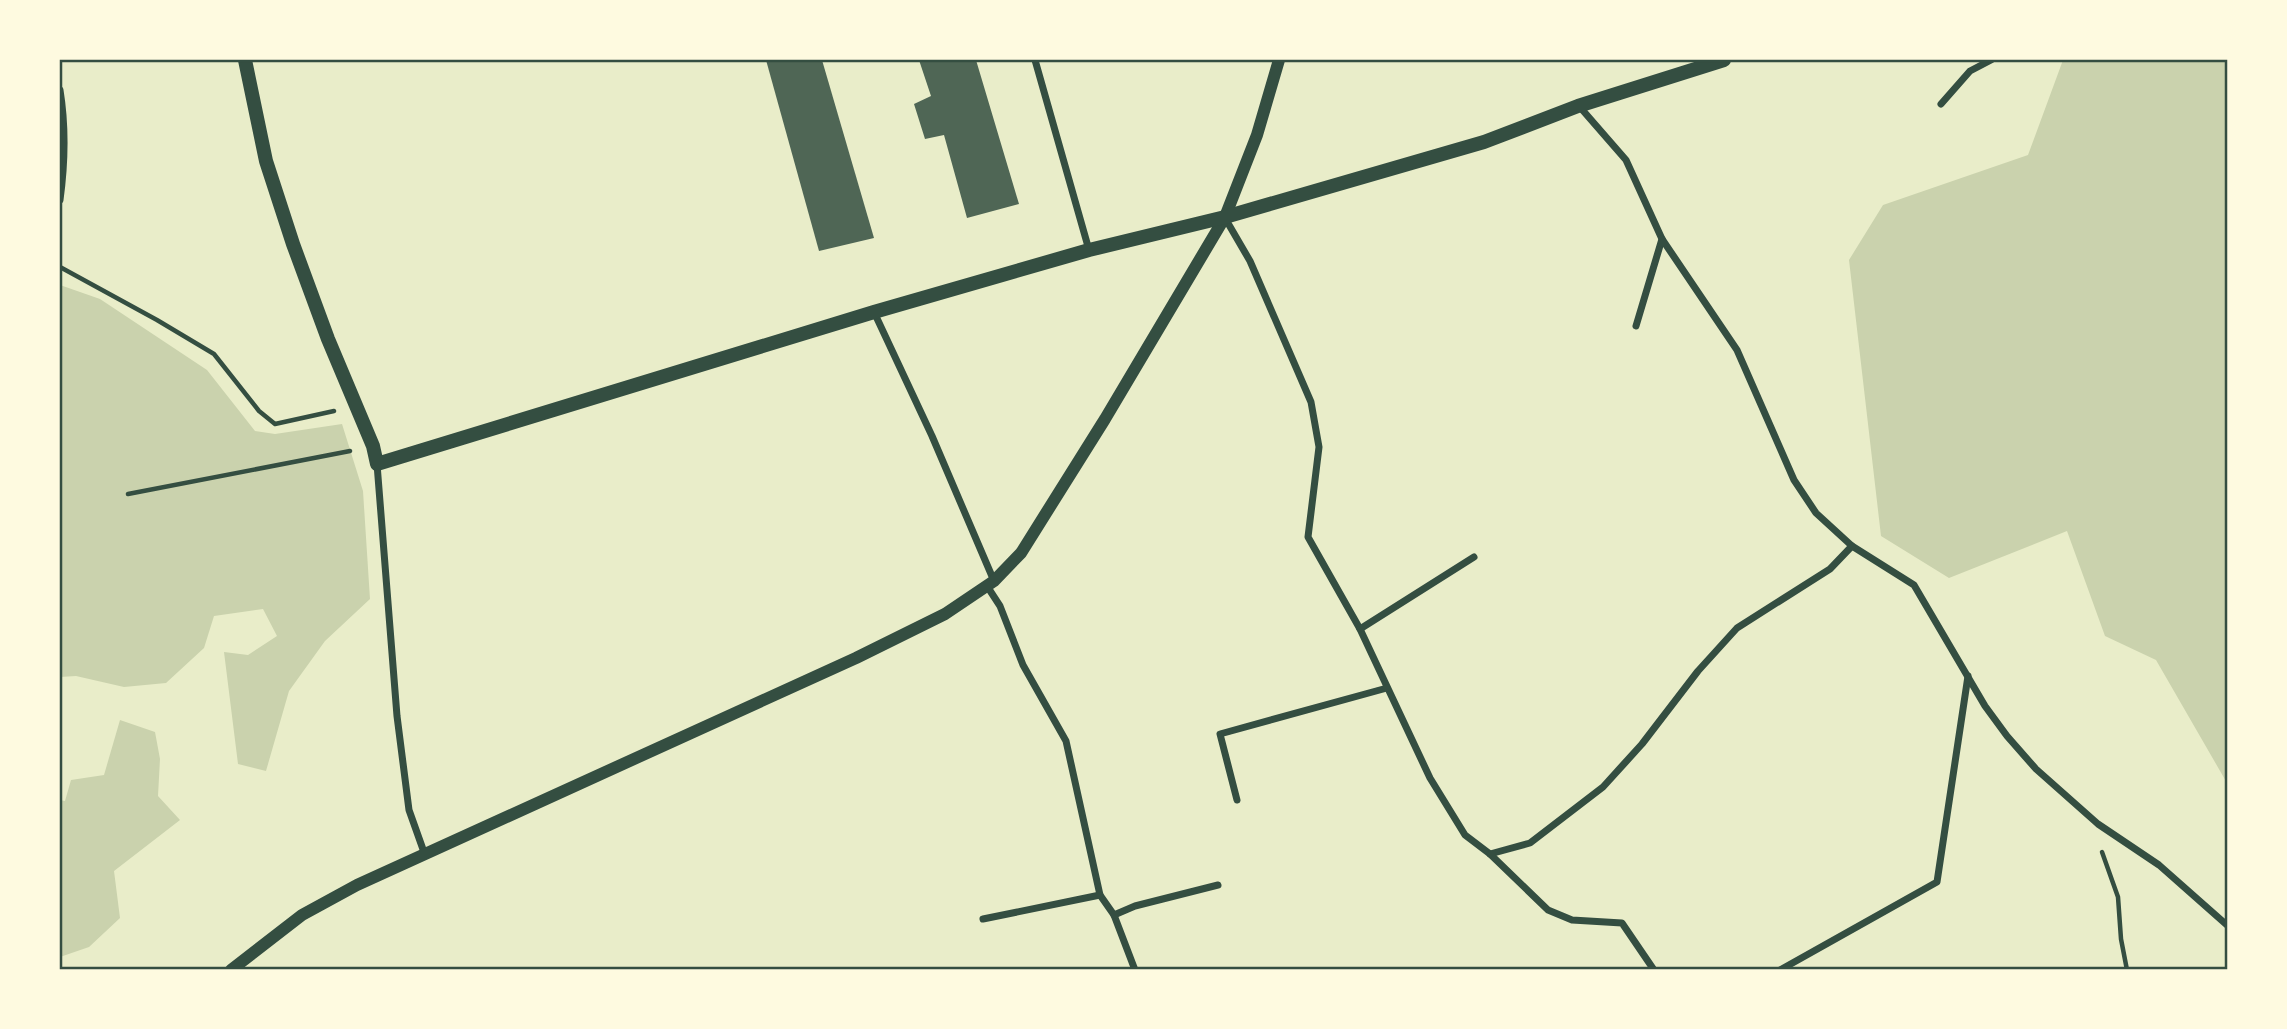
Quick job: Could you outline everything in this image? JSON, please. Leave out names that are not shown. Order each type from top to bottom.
[{"type":"main road","points":[[245,60],[266,161],[302,268],[373,446],[377,464],[874,312],[1089,250],[1224,217],[1484,142],[1578,106],[1724,60]]},
{"type":"street","points":[[1035,60],[1089,250]]},
{"type":"street","points":[[231,970],[302,915],[357,885],[856,657],[945,614],[991,583],[1021,553],[1105,419],[1224,217],[1257,135],[1279,60]]},
{"type":"street","points":[[1941,104],[1970,71],[1991,60]]},
{"type":"street","points":[[60,90],[65,118],[60,200]]},
{"type":"street","points":[[1578,106],[1626,160],[1662,239],[1737,350],[1794,480],[1816,513],[1852,546],[1914,585],[1985,706],[2036,769],[2098,824],[2159,865],[2228,926]]},
{"type":"street","points":[[1224,217],[1250,261],[1311,402],[1319,447],[1308,537],[1360,629],[1430,779],[1465,835],[1490,854],[1548,911],[1572,920],[1622,923],[1654,970]]},
{"type":"street","points":[[1636,327],[1662,239]]},
{"type":"street","points":[[874,312],[932,436],[1023,665],[1066,741],[1100,895],[1114,915],[1135,970]]},
{"type":"street","points":[[377,464],[397,716],[409,810],[425,855]]},
{"type":"street","points":[[1490,854],[1530,843],[1603,787],[1642,744],[1698,671],[1737,628],[1830,569],[1852,546]]},
{"type":"street","points":[[1360,629],[1474,558]]},
{"type":"street","points":[[1780,970],[1937,881],[1968,675]]},
{"type":"street","points":[[1237,800],[1220,734],[1387,688]]},
{"type":"street","points":[[1114,915],[1135,906],[1218,885]]},
{"type":"street","points":[[983,919],[1100,895]]},
{"type":"path","points":[[60,267],[214,354],[259,411],[275,424],[356,405]]},
{"type":"path","points":[[128,494],[373,446]]},
{"type":"path","points":[[2098,824],[2098,841],[2118,897],[2121,939],[2127,970]]},
{"type":"green space","points":[[2063,60],[2227,60],[2227,783],[2156,660],[2105,636],[2067,531],[1949,578],[1881,536],[1849,260],[1883,205],[2028,155]]},
{"type":"green space","points":[[60,285],[100,299],[207,370],[255,431],[275,434],[342,424],[363,491],[370,599],[325,641],[289,691],[266,771],[238,764],[224,652],[248,655],[277,636],[263,609],[214,616],[204,648],[166,683],[124,687],[76,676],[60,677]]},
{"type":"green space","points":[[120,720],[155,732],[160,759],[158,796],[180,820],[114,871],[120,918],[89,947],[60,957],[60,800],[65,801],[71,780],[104,775]]},
{"type":"building","points":[[766,60],[822,60],[874,238],[819,251]]},
{"type":"building","points":[[919,60],[976,60],[1019,204],[967,218],[944,135],[925,139],[914,104],[931,96]]}]
